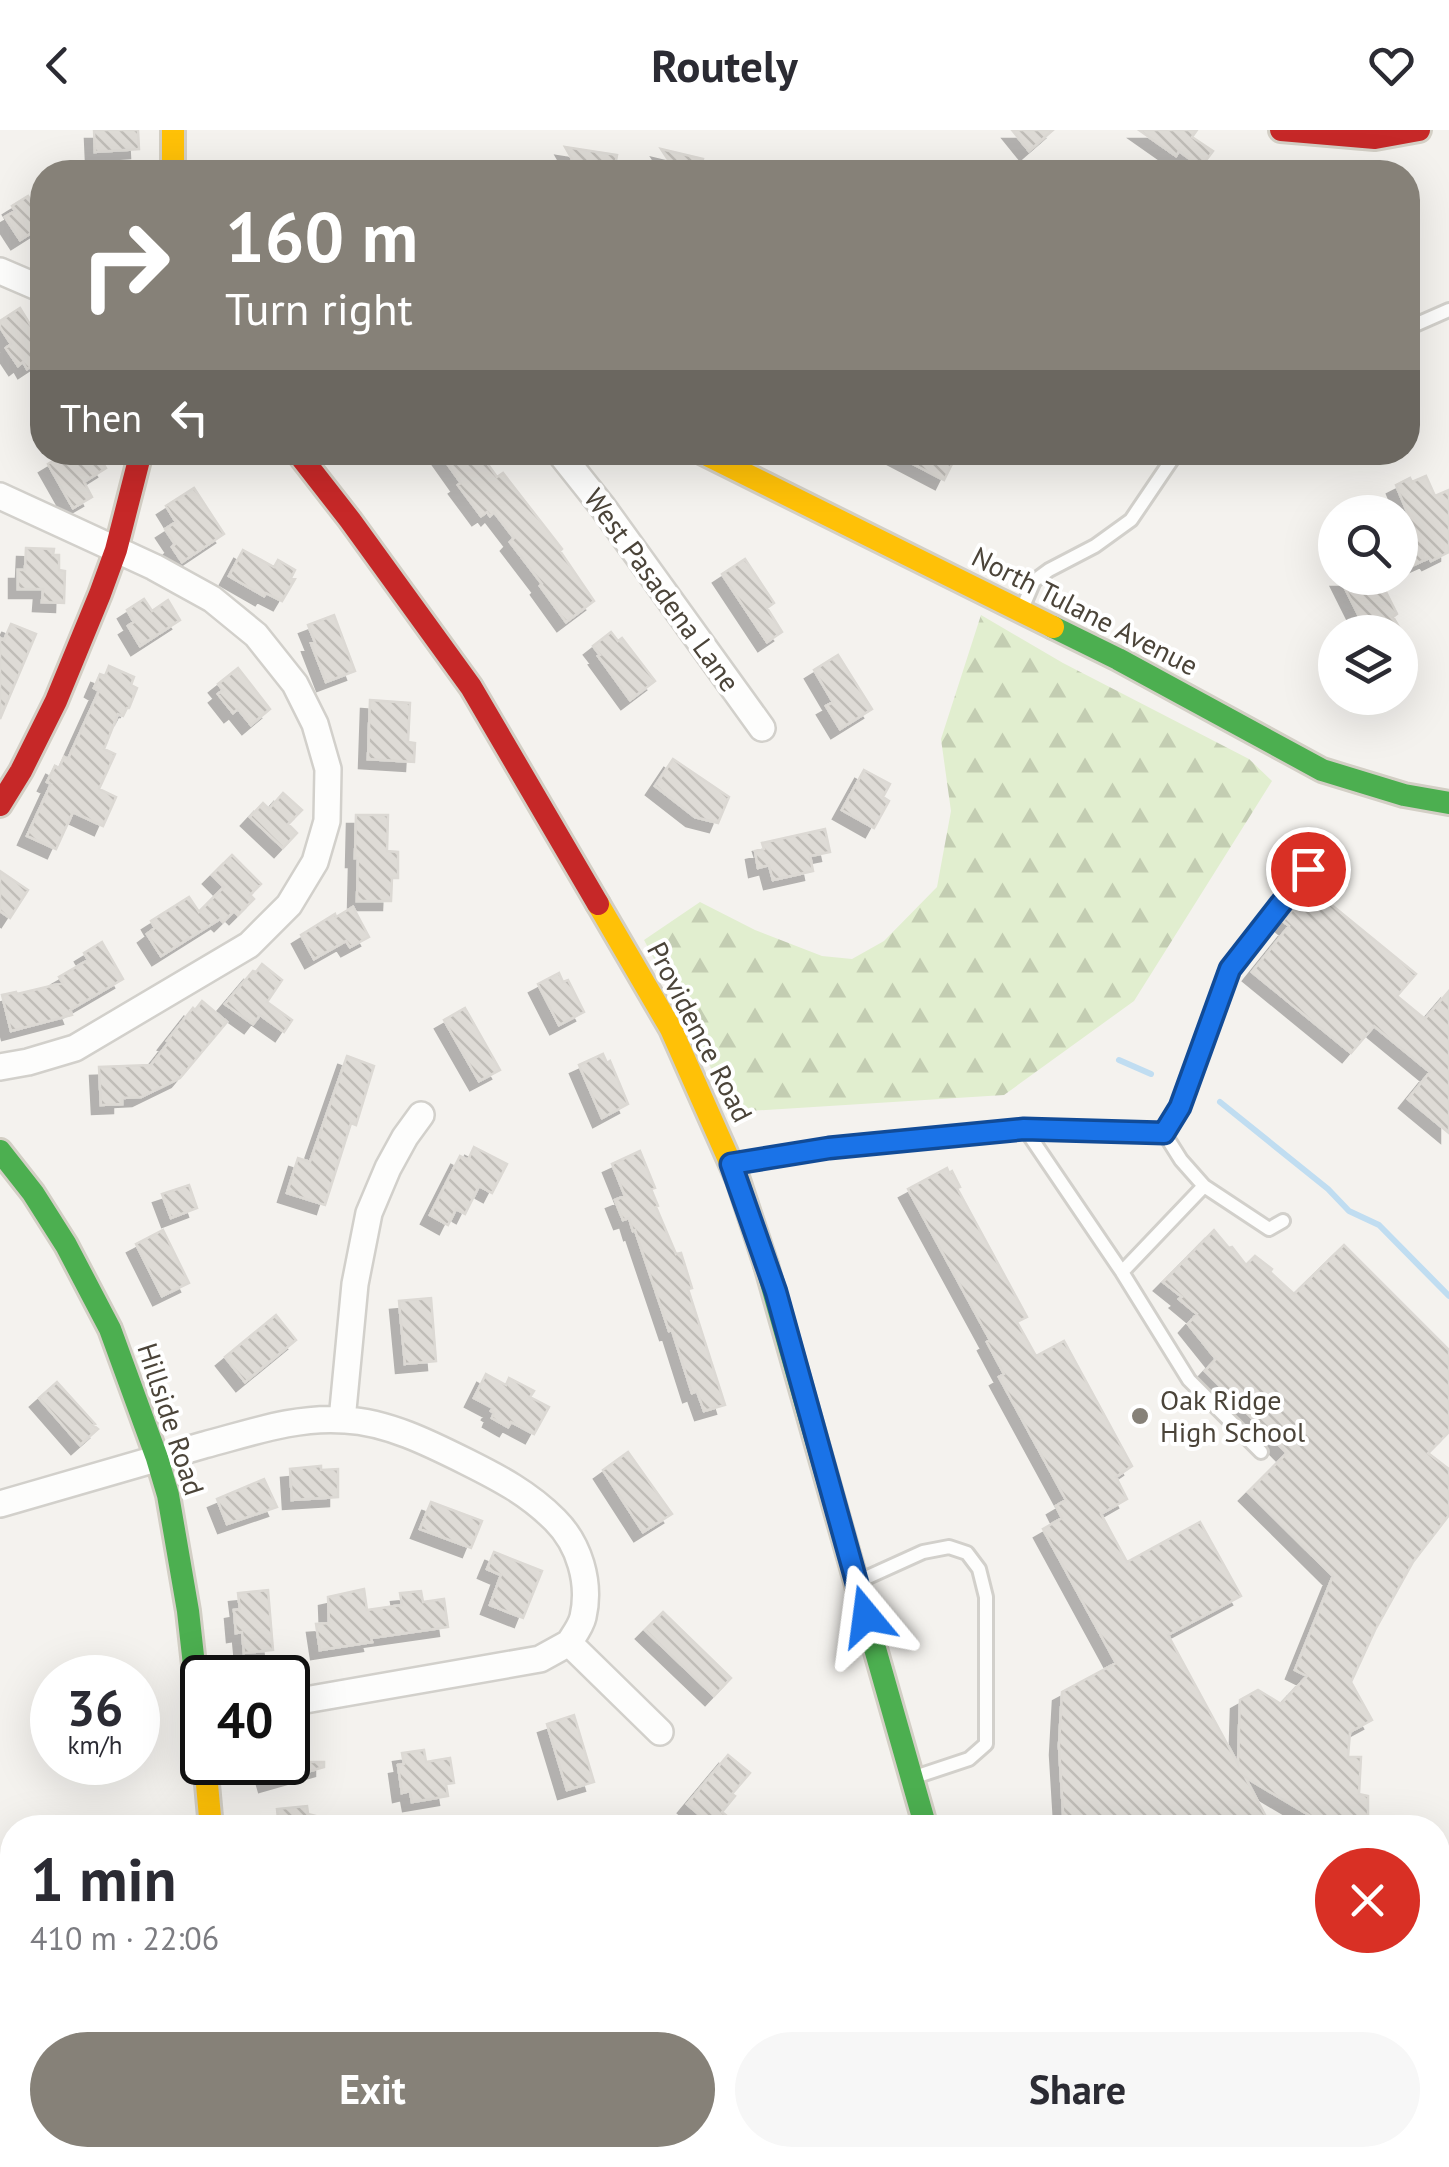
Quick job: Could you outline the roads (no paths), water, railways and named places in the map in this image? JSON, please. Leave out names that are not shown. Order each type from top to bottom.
[{"type":"street","points":[[173,130],[174,160]]},
{"type":"street","points":[[1280,130],[1375,138],[1420,130]]},
{"type":"street","points":[[0,271],[30,284]]},
{"type":"street","points":[[0,804],[56,700],[116,550],[138,465]]},
{"type":"street","name":"Providence Road","points":[[306,465],[470,687],[671,1030],[731,1164],[776,1292],[922,1815]]},
{"type":"street","name":"West Pasadena Lane","points":[[570,465],[762,728]]},
{"type":"street","name":"North Tulane Avenue","points":[[727,465],[1118,659],[1322,770],[1449,804]]},
{"type":"street","points":[[0,496],[154,567],[212,599],[256,635],[294,684],[315,724],[328,769],[327,821],[315,862],[289,906],[249,945],[75,1048],[0,1066]]},
{"type":"street","points":[[342,1420],[355,1284],[370,1213],[388,1168],[421,1116]]},
{"type":"street","name":"Hillside Road","points":[[0,1151],[66,1245],[110,1329],[168,1496],[193,1655]]},
{"type":"street","points":[[0,1504],[304,1420],[342,1420],[406,1434],[480,1468],[534,1499],[569,1534],[579,1557],[586,1595],[582,1621],[569,1644],[540,1659],[310,1699]]},
{"type":"street","points":[[569,1644],[660,1732]]},
{"type":"street","points":[[207,1785],[210,1815]]},
{"type":"lane","points":[[1420,323],[1449,310]]},
{"type":"lane","points":[[1022,611],[1034,581],[1131,520],[1168,465]]},
{"type":"lane","points":[[1164,1133],[1180,1107],[1230,969],[1308,869]]},
{"type":"lane","points":[[731,1164],[829,1148],[1024,1129],[1164,1133]]},
{"type":"lane","points":[[1024,1129],[1122,1272],[1189,1380],[1260,1452]]},
{"type":"lane","points":[[1164,1133],[1180,1160],[1204,1186],[1268,1229],[1283,1221]]},
{"type":"lane","points":[[1122,1272],[1204,1186]]},
{"type":"lane","points":[[856,1582],[923,1552],[949,1547],[967,1553],[979,1569],[986,1597],[986,1744],[969,1760],[912,1778]]},
{"type":"waterway","points":[[1119,1060],[1151,1074]]},
{"type":"waterway","points":[[1220,1102],[1328,1189],[1349,1211],[1379,1225],[1449,1296]]},
{"type":"place","name":"Oak Ridge High School","points":[[1140,1416]]}]
